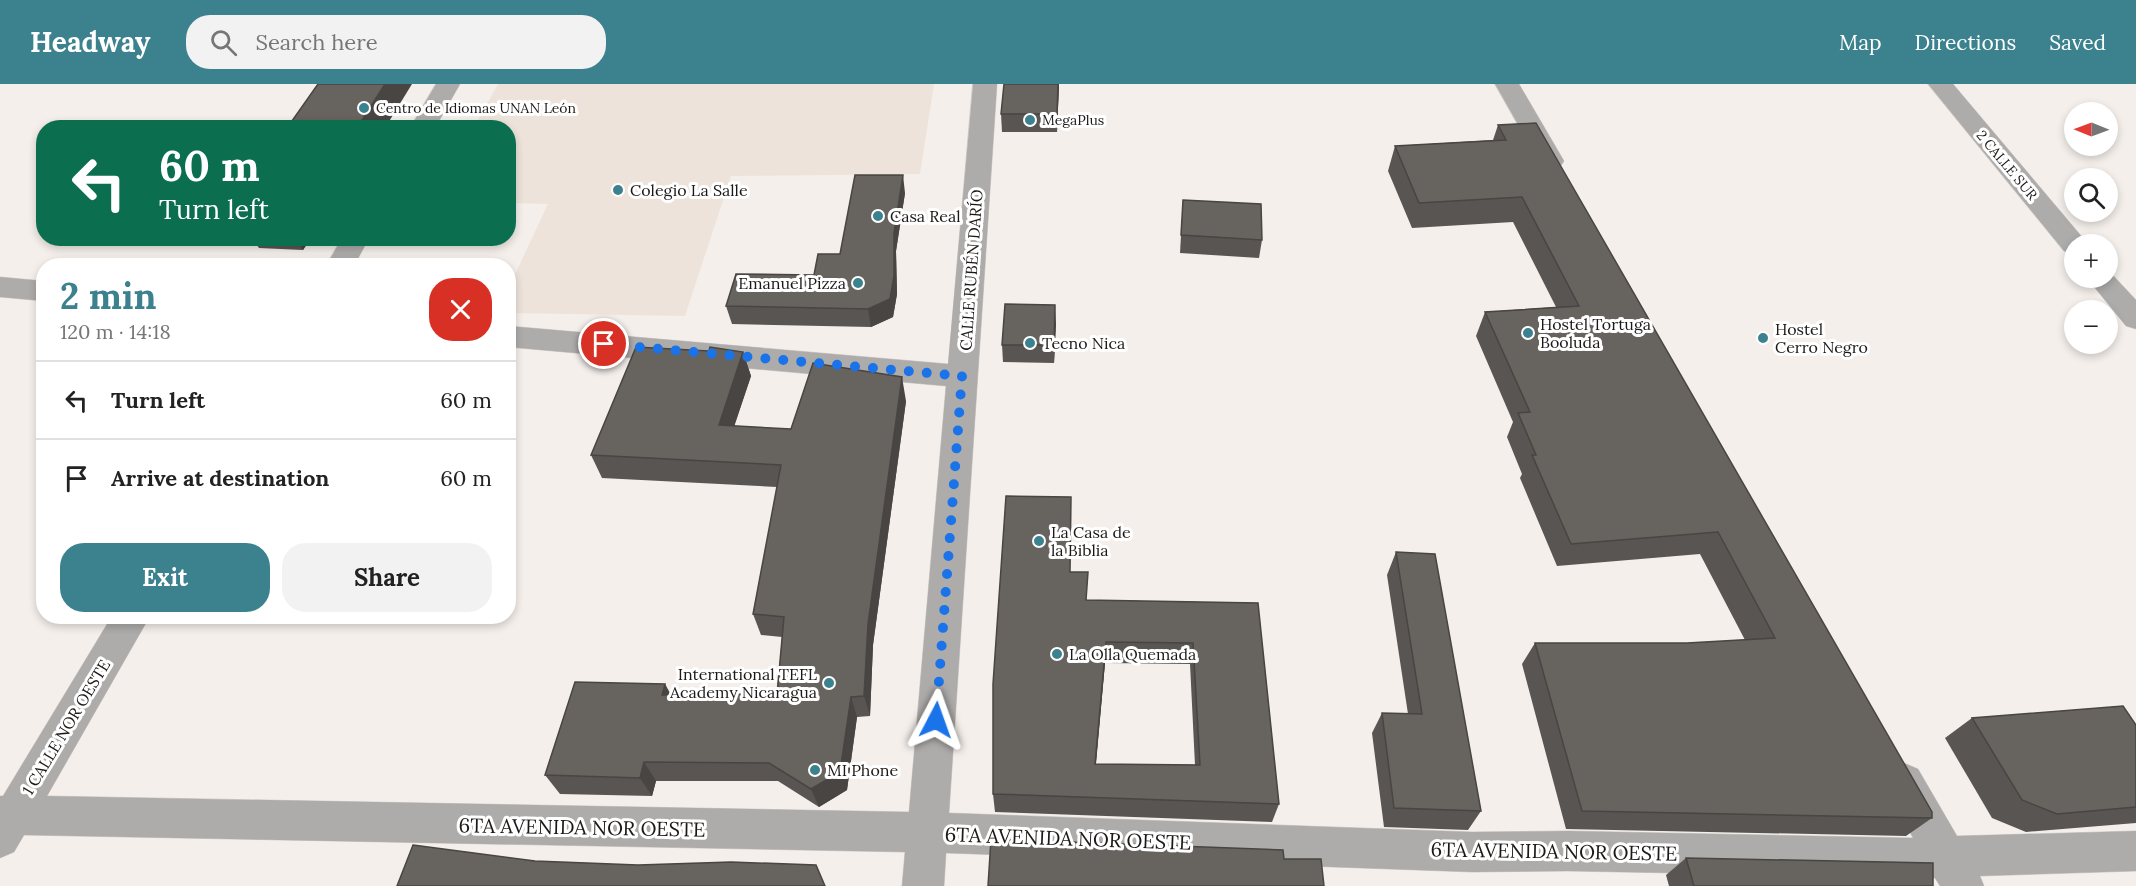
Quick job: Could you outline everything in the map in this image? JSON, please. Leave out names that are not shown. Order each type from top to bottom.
[{"type":"street","points":[[427,120],[448,84]]},
{"type":"street","name":"CALLE RUBÉN DARÍO","points":[[923,886],[985,84]]},
{"type":"street","points":[[1508,84],[1567,188]]},
{"type":"street","name":"2 CALLE SUR","points":[[1940,84],[2065,234]]},
{"type":"street","points":[[0,287],[36,290]]},
{"type":"street","points":[[2110,288],[2136,319]]},
{"type":"street","points":[[516,337],[962,376]]},
{"type":"street","name":"1 CALLE NOR OESTE","points":[[4,823],[127,624]]},
{"type":"street","points":[[1886,751],[1954,871]]},
{"type":"street","name":"6TA AVENIDA NOR OESTE","points":[[4,823],[1093,837],[1472,852],[1568,851],[1909,858],[1954,871],[2136,851]]},
{"type":"shaded area","name":"Colegio La Salle","points":[[498,84],[934,84],[920,174],[731,176],[685,316],[516,313],[516,272],[548,204],[516,203],[516,120],[478,120]]},
{"type":"building","points":[[318,84],[385,84],[362,120],[293,120]]},
{"type":"building","points":[[1004,84],[1058,84],[1057,114],[1001,114]]},
{"type":"building","points":[[1536,123],[1932,812],[1932,818],[1582,811],[1535,643],[1687,643],[1775,638],[1718,532],[1571,544],[1532,455],[1536,455],[1518,413],[1530,412],[1485,312],[1579,306],[1522,197],[1419,203],[1395,146],[1506,140],[1498,125]]},
{"type":"building","points":[[855,175],[903,175],[894,233],[894,276],[890,299],[868,309],[726,306],[736,274],[814,275],[818,254],[840,254]]},
{"type":"building","points":[[1183,200],[1261,204],[1262,240],[1181,235]]},
{"type":"building","points":[[1005,304],[1055,305],[1054,345],[1002,345]]},
{"type":"building","points":[[636,347],[709,351],[710,347],[743,352],[719,425],[791,429],[813,363],[902,377],[868,624],[864,696],[851,697],[840,772],[811,789],[769,763],[644,762],[640,778],[545,775],[575,682],[665,684],[662,695],[777,694],[784,617],[753,614],[781,465],[591,455]]},
{"type":"building","points":[[1006,496],[1071,497],[1070,572],[1088,572],[1086,600],[1258,603],[1279,804],[993,794],[993,684]],"holes":[[[1106,642],[1193,643],[1200,765],[1095,764]]]},
{"type":"building","points":[[1396,552],[1435,554],[1481,811],[1394,808],[1382,713],[1422,714]]},
{"type":"building","points":[[2123,706],[2136,725],[2136,807],[2057,814],[2022,800],[1972,718]]},
{"type":"building","points":[[991,839],[1283,850],[1284,859],[1321,859],[1324,886],[988,886]]},
{"type":"building","points":[[413,845],[535,861],[638,865],[731,862],[816,865],[825,886],[397,886]]},
{"type":"building","points":[[1686,858],[1933,863],[1933,886],[1694,886]]},
{"type":"place","name":"Centro de Idiomas UNAN León","points":[[364,108]]},
{"type":"place","name":"MegaPlus","points":[[1030,120]]},
{"type":"place","name":"Colegio La Salle","points":[[618,190]]},
{"type":"place","name":"Casa Real","points":[[878,216]]},
{"type":"place","name":"Emanuel Pizza","points":[[858,283]]},
{"type":"place","name":"Hostel Tortuga Booluda","points":[[1528,333]]},
{"type":"place","name":"Hostel Cerro Negro","points":[[1763,338]]},
{"type":"place","name":"Tecno Nica","points":[[1030,343]]},
{"type":"place","name":"La Casa de la Biblia","points":[[1039,541]]},
{"type":"place","name":"La Olla Quemada","points":[[1057,654]]},
{"type":"place","name":"International TEFL Academy Nicaragua","points":[[829,683]]},
{"type":"place","name":"MI Phone","points":[[815,770]]},
{"type":"route","points":[[604,344],[962,376],[936,720]]}]
